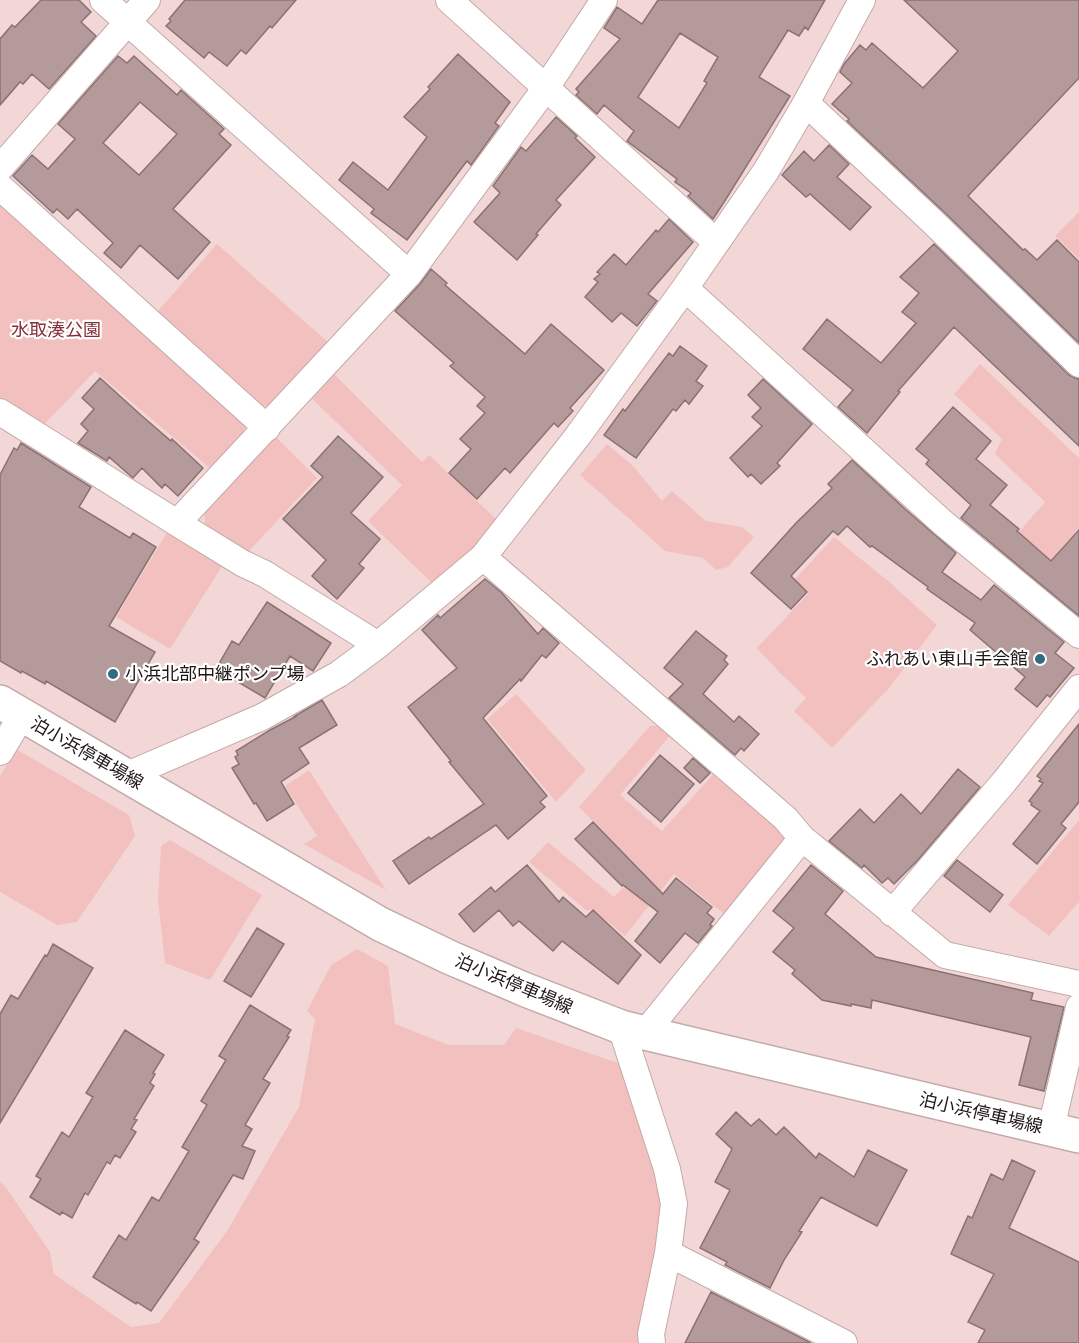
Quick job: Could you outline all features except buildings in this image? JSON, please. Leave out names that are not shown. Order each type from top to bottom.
[{"type":"main road","name":"泊小浜停車場線","points":[[11,709],[380,924],[505,981],[633,1030],[1065,1133]]},
{"type":"street","points":[[103,0],[409,274]]},
{"type":"street","points":[[0,168],[147,0]]},
{"type":"street","points":[[449,0],[716,242]]},
{"type":"street","points":[[177,523],[409,274],[545,89],[604,0]]},
{"type":"street","points":[[126,776],[262,717],[339,674],[378,645],[483,557],[577,437],[766,171],[862,0]]},
{"type":"street","points":[[806,103],[1079,364]]},
{"type":"street","points":[[0,187],[267,428]]},
{"type":"street","points":[[685,288],[942,522],[1079,635]]},
{"type":"street","points":[[3,418],[242,563],[265,574],[378,645]]},
{"type":"street","points":[[483,557],[785,818],[802,838],[945,955],[1079,984]]},
{"type":"street","points":[[892,913],[1004,782],[1079,688]]},
{"type":"street","points":[[0,752],[11,709]]},
{"type":"street","points":[[652,1343],[651,1334],[668,1253],[674,1204],[633,1030],[802,838]]},
{"type":"street","points":[[1065,1133],[1079,1007]]},
{"type":"street","points":[[668,1253],[844,1343]]},
{"type":"green space","name":"水取湊公園","points":[[0,204],[245,425],[243,437],[212,470],[95,371],[44,425],[0,398]]},
{"type":"green space","points":[[1079,212],[1079,259],[1055,236]]},
{"type":"green space","points":[[217,244],[329,343],[271,407],[262,406],[157,312]]},
{"type":"green space","points":[[980,364],[1079,458],[1079,529],[1030,586],[996,558],[1045,502],[995,454],[1002,439],[954,394]]},
{"type":"green space","points":[[333,373],[422,462],[429,455],[498,521],[474,552],[434,585],[368,521],[402,485],[310,397]]},
{"type":"green space","points":[[275,436],[317,478],[245,556],[206,531],[204,511]]},
{"type":"green space","points":[[607,444],[634,467],[662,501],[672,491],[706,521],[742,527],[754,537],[728,567],[716,570],[703,558],[665,551],[580,475]]},
{"type":"green space","points":[[169,529],[224,563],[170,649],[116,617]]},
{"type":"green space","points":[[834,537],[937,625],[889,688],[832,748],[794,711],[806,698],[757,648],[809,593],[794,580]]},
{"type":"green space","points":[[516,694],[586,770],[556,802],[487,719]]},
{"type":"green space","points":[[650,726],[668,726],[673,732],[620,795],[662,831],[717,770],[783,828],[784,840],[724,914],[674,874],[625,936],[592,909],[587,911],[529,862],[548,842],[614,897],[641,870],[579,807]]},
{"type":"green space","points":[[16,749],[129,815],[135,836],[77,922],[57,925],[0,892],[0,776]]},
{"type":"green space","points":[[309,770],[386,890],[304,844],[317,836],[285,786]]},
{"type":"green space","points":[[1079,820],[1079,902],[1049,936],[1008,905]]},
{"type":"green space","points":[[170,840],[262,895],[210,980],[165,963],[158,901],[161,846]]},
{"type":"green space","points":[[357,949],[388,966],[395,1024],[449,1045],[504,1045],[516,1028],[621,1064],[662,1197],[663,1215],[643,1343],[0,1343],[0,1182],[50,1252],[54,1274],[131,1327],[159,1323],[227,1231],[299,1107],[315,1019],[307,1011],[331,965]]},
{"type":"place","name":"ふれあい東山手会館","points":[[1040,659]]},
{"type":"place","name":"小浜北部中継ポンプ場","points":[[113,674]]}]
